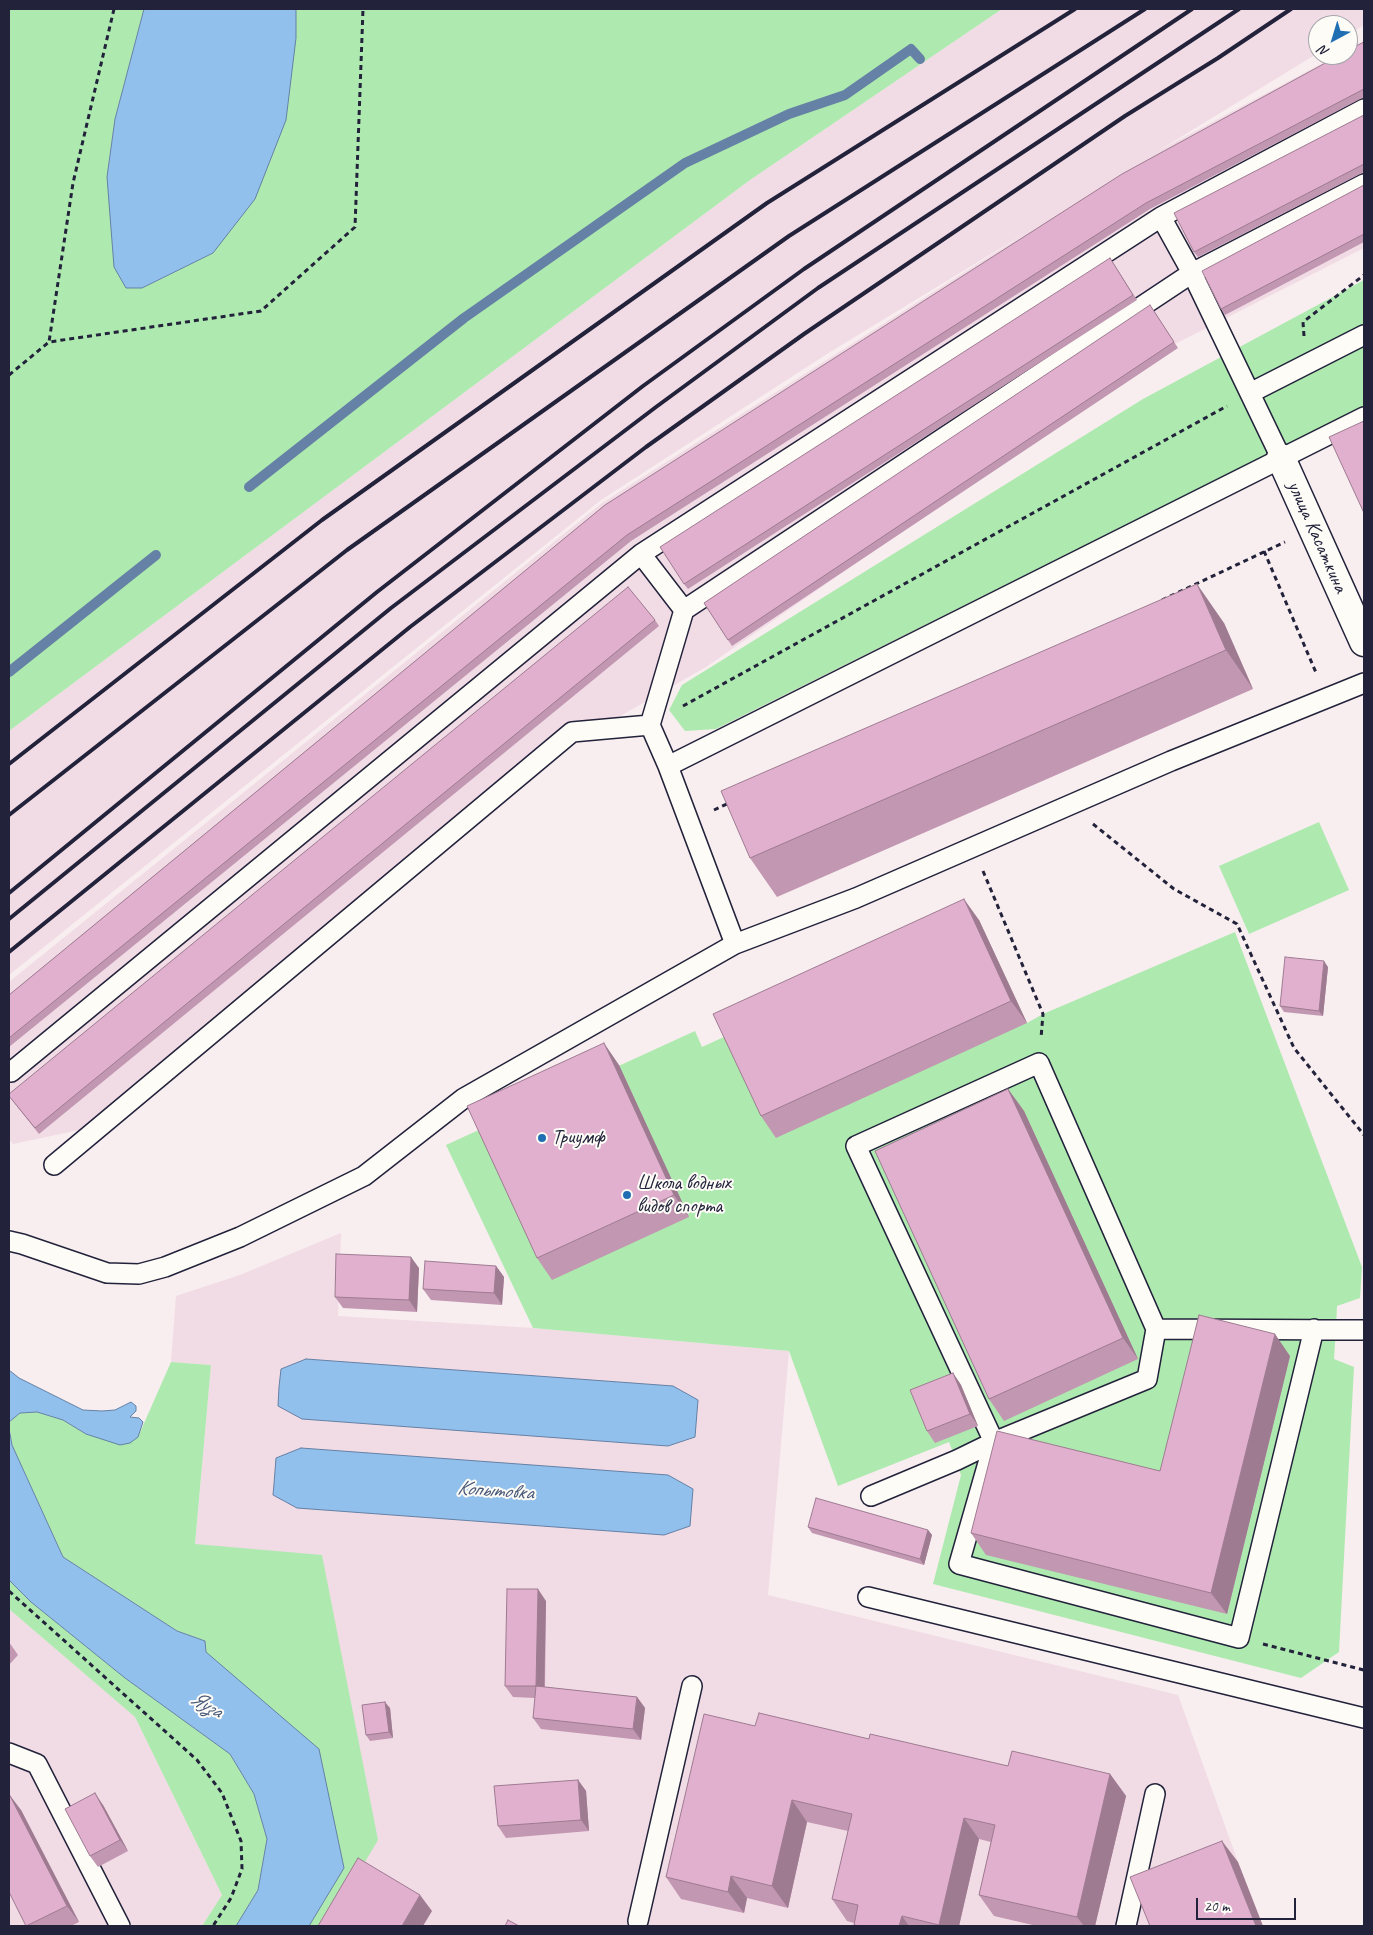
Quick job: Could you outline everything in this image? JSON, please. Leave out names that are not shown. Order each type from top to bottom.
[{"type":"street","name":"улица Касаткина","points":[[1281,458],[1364,642]]},
{"type":"lane","points":[[11,1072],[641,554],[1161,217],[1364,109]]},
{"type":"lane","points":[[735,944],[668,766],[650,725],[684,610],[1192,273],[1364,184]]},
{"type":"lane","points":[[1161,217],[1192,273],[1281,458]]},
{"type":"lane","points":[[1250,393],[1364,335]]},
{"type":"lane","points":[[668,766],[1364,417]]},
{"type":"lane","points":[[641,554],[684,610]]},
{"type":"lane","points":[[9,1241],[106,1273],[139,1274],[165,1267],[224,1244],[364,1176],[464,1098],[735,944],[856,898],[1171,761],[1364,683]]},
{"type":"lane","points":[[54,1165],[572,732],[650,725]]},
{"type":"lane","points":[[871,1496],[957,1460],[994,1442],[1147,1379],[1156,1329],[1040,1063],[856,1146],[994,1442],[959,1564],[1239,1638],[1314,1329]]},
{"type":"lane","points":[[1156,1329],[1364,1330]]},
{"type":"lane","points":[[868,1596],[1364,1718]]},
{"type":"lane","points":[[641,1925],[692,1686]]},
{"type":"lane","points":[[9,1753],[37,1764],[120,1926]]},
{"type":"lane","points":[[1126,1926],[1155,1794]]},
{"type":"path","points":[[49,342],[73,183],[114,9]]},
{"type":"path","points":[[9,375],[49,342],[261,311],[355,227],[363,9]]},
{"type":"path","points":[[1308,364],[1303,322],[1364,275]]},
{"type":"path","points":[[650,725],[1250,393]]},
{"type":"path","points":[[1156,602],[1313,529]]},
{"type":"path","points":[[1264,552],[1326,698]]},
{"type":"path","points":[[689,822],[734,800]]},
{"type":"path","points":[[1070,806],[1174,888],[1237,924],[1294,1048],[1364,1135]]},
{"type":"path","points":[[974,847],[1043,1014]]},
{"type":"path","points":[[9,1591],[198,1760],[222,1793],[241,1841],[242,1869],[231,1898],[213,1926]]},
{"type":"path","points":[[1239,1638],[1364,1670]]},
{"type":"shaded area","points":[[1002,9],[1364,9],[1364,25],[1358,29],[1358,15],[1308,15],[1308,59],[1158,151],[1319,65],[1358,65],[1358,44],[1364,41],[1364,248],[1169,347],[706,667],[566,747],[112,1123],[13,1144],[9,1139],[9,982],[602,503],[1032,229],[830,352],[601,500],[9,975],[9,731],[750,180]]},
{"type":"shaded area","points":[[341,1233],[338,1316],[533,1328],[789,1351],[768,1595],[1178,1695],[1263,1926],[327,1926],[195,1544],[211,1365],[171,1362],[176,1296],[240,1275]]},
{"type":"shaded area","points":[[9,1609],[135,1717],[222,1895],[202,1926],[9,1926]]},
{"type":"green space","points":[[9,9],[144,9],[115,119],[107,177],[142,288],[213,253],[296,38],[296,9],[1002,9],[750,180],[9,731]]},
{"type":"green space","points":[[1364,280],[1364,406],[716,729],[685,731],[669,710],[682,685],[1143,399]]},
{"type":"green space","points":[[1319,822],[1349,890],[1249,934],[1219,866]]},
{"type":"green space","points":[[979,920],[1027,1023],[1043,1014],[1235,932],[1362,1267],[1360,1298],[1337,1306],[1334,1359],[1354,1367],[1339,1652],[1301,1678],[933,1584],[961,1475],[949,1442],[838,1486],[789,1351],[533,1328],[446,1145],[695,1031],[702,1047]]},
{"type":"green space","points":[[171,1362],[211,1365],[195,1544],[322,1555],[378,1840],[327,1926],[309,1926],[344,1868],[206,1652],[205,1641],[177,1631],[63,1557],[12,1445],[9,1422],[20,1413],[37,1412],[63,1420],[86,1434],[138,1437]]},
{"type":"green space","points":[[9,1580],[31,1602],[125,1678],[230,1754],[254,1794],[267,1839],[258,1890],[236,1926],[202,1926],[222,1895],[135,1717],[9,1609]]},
{"type":"water","points":[[144,9],[296,9],[296,38],[286,120],[255,199],[213,253],[142,288],[126,288],[114,267],[107,177],[115,119]]},
{"type":"water","points":[[306,1359],[673,1386],[698,1400],[695,1437],[668,1446],[302,1419],[278,1406],[279,1387],[281,1369]]},
{"type":"water","points":[[9,1370],[19,1378],[83,1410],[115,1410],[131,1402],[136,1406],[136,1411],[130,1417],[139,1418],[143,1422],[138,1437],[130,1443],[120,1445],[86,1434],[63,1420],[37,1412],[20,1413],[9,1422]]},
{"type":"water","name":"Яуза","points":[[9,1428],[12,1445],[63,1557],[177,1631],[205,1641],[206,1652],[319,1749],[344,1868],[309,1926],[236,1926],[258,1890],[267,1839],[254,1794],[230,1754],[125,1678],[31,1602],[9,1580]]},
{"type":"water","name":"Копытовка","points":[[301,1448],[668,1475],[693,1489],[690,1526],[664,1535],[297,1508],[273,1495],[276,1458]]},
{"type":"building","points":[[1364,42],[1364,89],[1146,203],[627,535],[9,1038],[9,995],[605,505],[1122,174],[1322,65],[1358,65],[1358,45]]},
{"type":"building","points":[[1364,115],[1364,164],[1194,252],[1174,213]]},
{"type":"building","points":[[1364,185],[1364,234],[1221,309],[1202,271]]},
{"type":"building","points":[[1110,258],[1133,295],[684,584],[660,547]]},
{"type":"building","points":[[1150,305],[1174,342],[728,640],[704,603]]},
{"type":"building","points":[[1364,421],[1364,513],[1329,437]]},
{"type":"building","points":[[1197,584],[1226,650],[750,858],[721,791]]},
{"type":"building","points":[[628,587],[655,620],[35,1128],[9,1094]]},
{"type":"building","points":[[964,899],[1011,1001],[761,1116],[713,1014]]},
{"type":"building","points":[[1285,957],[1324,961],[1319,1011],[1280,1006]]},
{"type":"building","points":[[604,1043],[674,1195],[537,1258],[467,1106]]},
{"type":"building","points":[[1008,1089],[1123,1338],[989,1399],[875,1151]]},
{"type":"building","points":[[336,1254],[411,1257],[409,1300],[335,1297]]},
{"type":"building","points":[[425,1261],[496,1266],[494,1293],[423,1289]]},
{"type":"building","points":[[1199,1315],[1275,1334],[1211,1593],[971,1533],[997,1431],[1160,1471]]},
{"type":"building","points":[[953,1373],[970,1414],[927,1431],[910,1390]]},
{"type":"building","points":[[816,1498],[928,1530],[920,1559],[808,1527]]},
{"type":"building","points":[[507,1589],[538,1589],[536,1686],[505,1686]]},
{"type":"building","points":[[536,1686],[637,1697],[633,1729],[533,1718]]},
{"type":"building","points":[[385,1702],[389,1732],[366,1735],[362,1705]]},
{"type":"building","points":[[759,1713],[869,1739],[870,1734],[1008,1766],[1012,1751],[1110,1774],[1077,1917],[979,1895],[995,1825],[964,1818],[939,1925],[902,1916],[899,1926],[854,1925],[858,1905],[832,1899],[852,1814],[792,1800],[772,1886],[731,1876],[728,1892],[666,1877],[704,1714],[755,1726]]},
{"type":"building","points":[[578,1780],[581,1820],[498,1826],[494,1786]]},
{"type":"building","points":[[95,1793],[120,1840],[90,1856],[65,1809]]},
{"type":"building","points":[[9,1794],[67,1906],[26,1926],[9,1892]]},
{"type":"building","points":[[1222,1841],[1256,1926],[1150,1926],[1130,1877]]},
{"type":"building","points":[[358,1858],[420,1895],[402,1926],[318,1926]]},
{"type":"building","points":[[508,1920],[519,1926],[505,1926]]},
{"type":"waterway","points":[[249,487],[464,318],[685,163],[789,114],[845,95],[911,49],[920,59]]},
{"type":"waterway","points":[[9,672],[156,555]]},
{"type":"railway","points":[[9,764],[322,520],[767,203],[1075,9]]},
{"type":"railway","points":[[9,815],[347,550],[789,236],[1145,9]]},
{"type":"railway","points":[[9,893],[377,592],[643,386],[804,269],[1192,9]]},
{"type":"railway","points":[[9,919],[391,608],[656,407],[818,288],[1239,9]]},
{"type":"railway","points":[[9,952],[410,627],[646,447],[804,334],[1125,116],[1218,58],[1291,9]]},
{"type":"place","name":"Триумф","points":[[542,1138]]},
{"type":"place","name":"Школа водных видов спорта","points":[[627,1195]]}]
